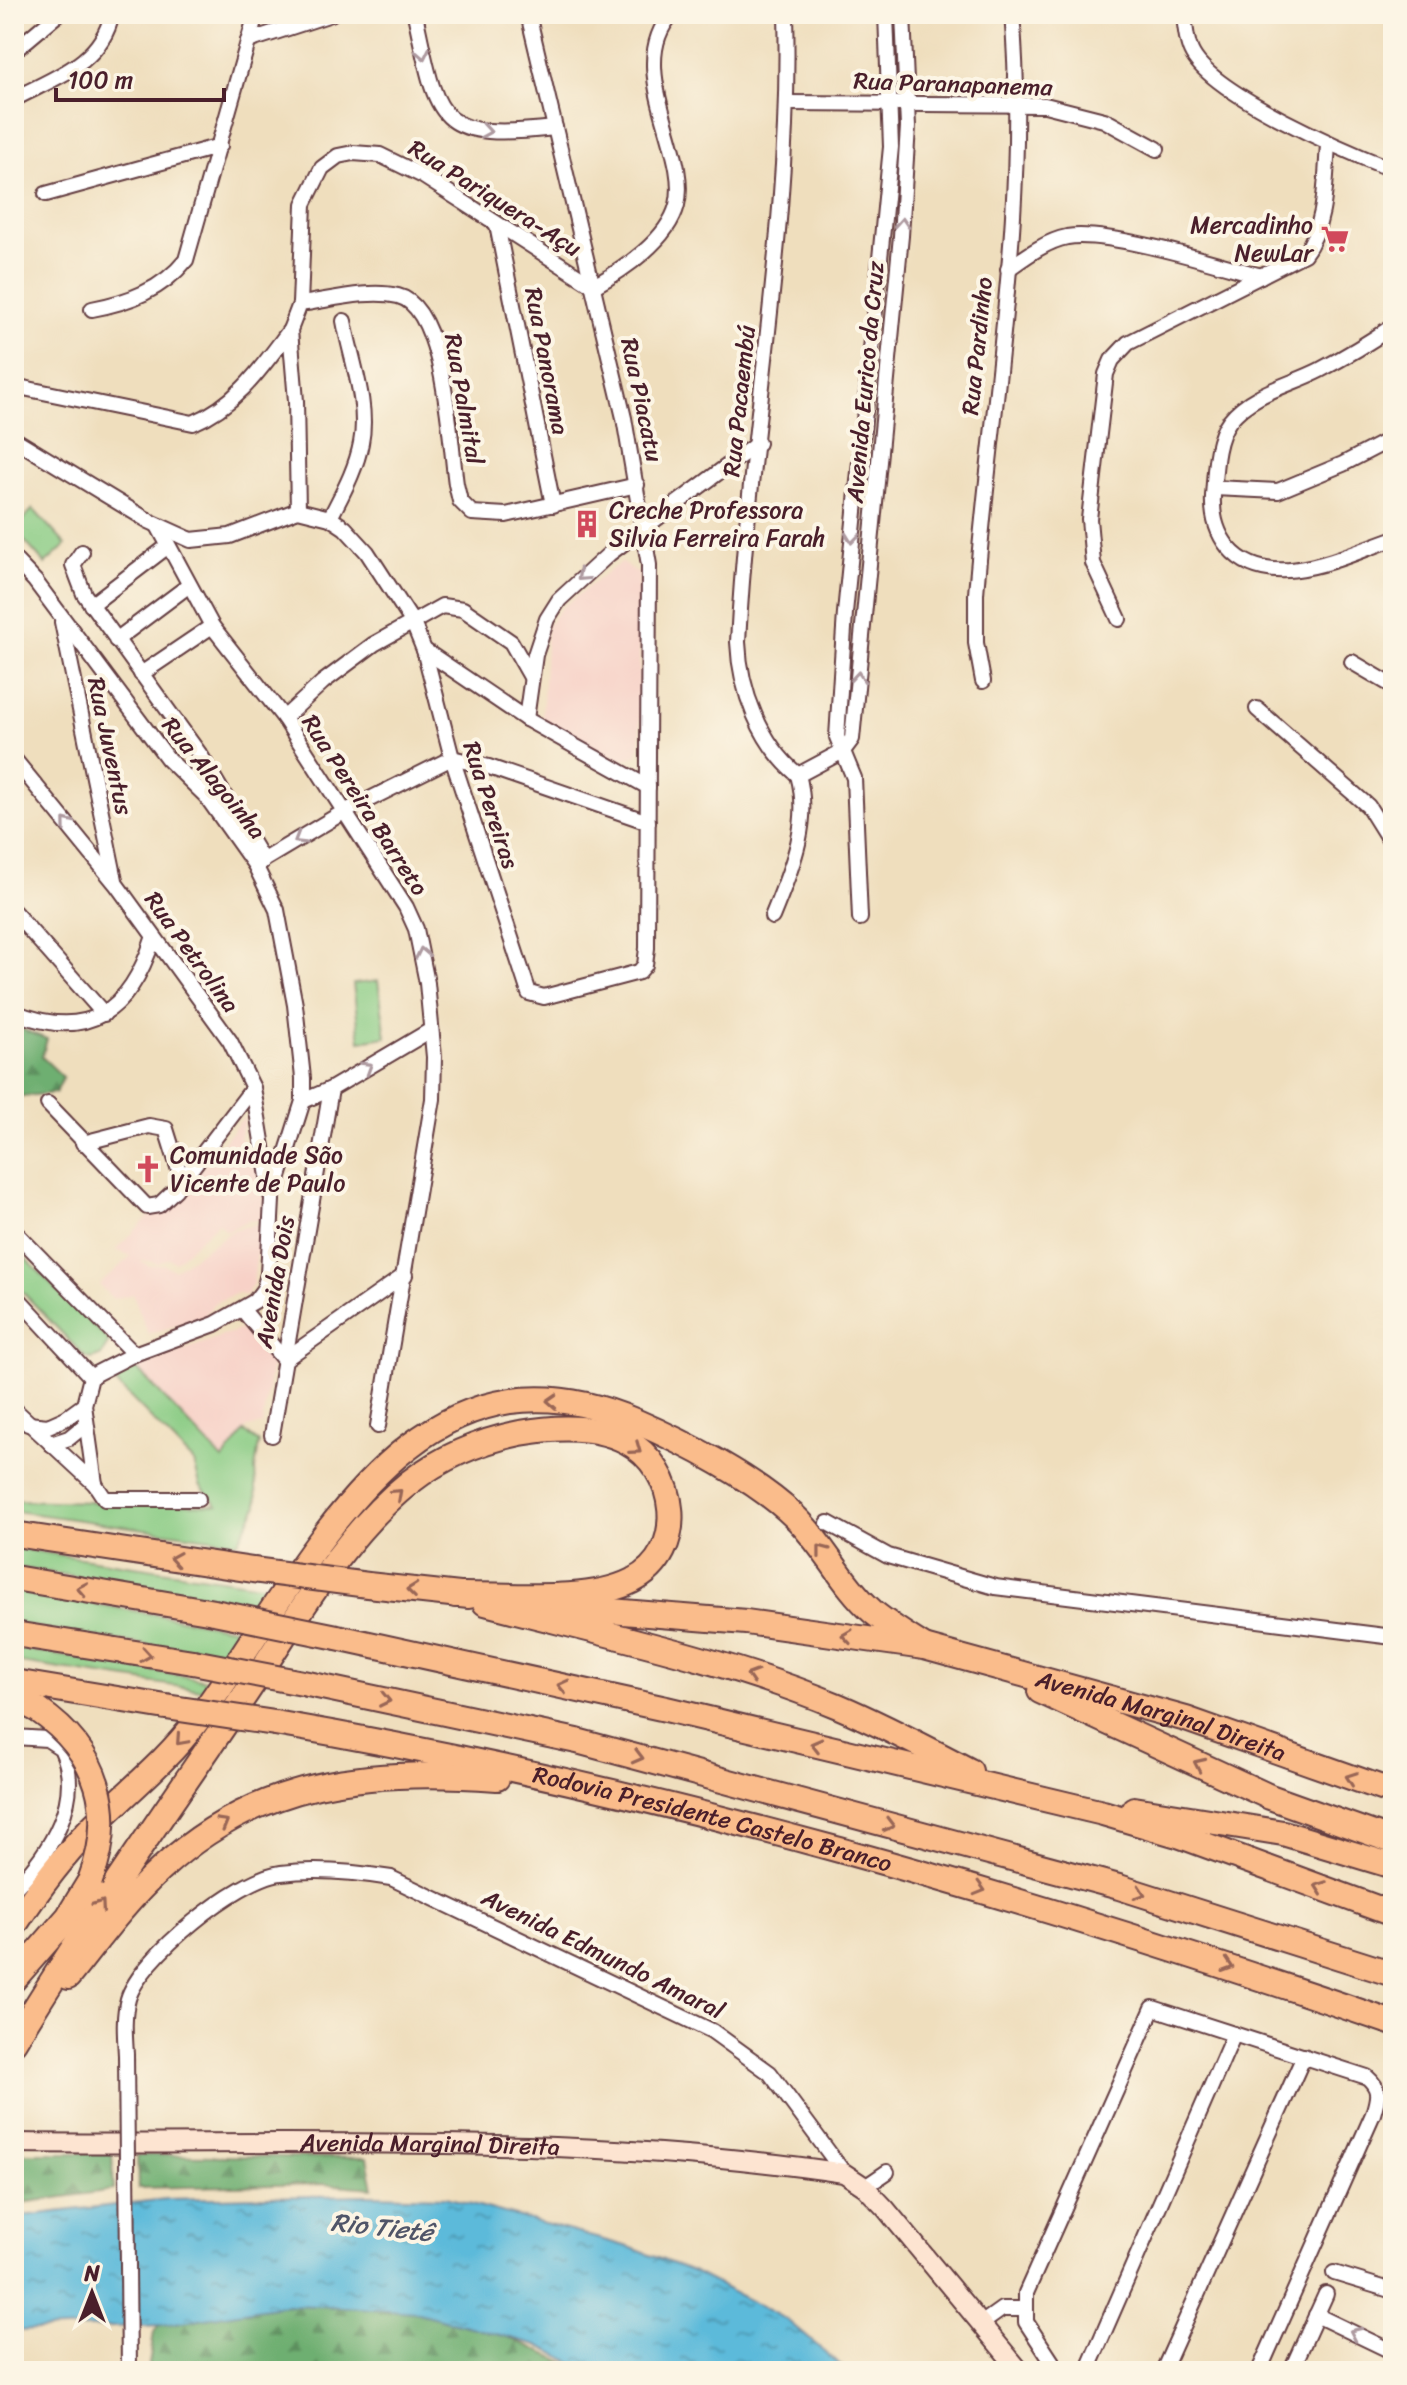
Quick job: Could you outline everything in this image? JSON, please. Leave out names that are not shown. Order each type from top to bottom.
[{"type":"highway","points":[[14,1926],[88,1831],[195,1724],[338,1516],[365,1484],[411,1442],[442,1424],[482,1408],[511,1401],[576,1403],[632,1420],[666,1436],[743,1479],[784,1508],[872,1611],[924,1647]]},
{"type":"highway","points":[[14,2043],[74,1942],[302,1610],[364,1528],[411,1481],[483,1443],[554,1429],[604,1433],[623,1440],[653,1462],[664,1478],[671,1505],[669,1534],[661,1551],[636,1579],[592,1592],[456,1595]]},
{"type":"highway","points":[[14,1534],[368,1585],[583,1610],[746,1622],[924,1647]]},
{"type":"highway","points":[[14,1578],[214,1612],[337,1637],[651,1705],[1009,1790],[1181,1836],[1393,1914]]},
{"type":"highway","points":[[456,1595],[706,1662],[792,1689],[888,1728],[1009,1790],[1252,1826],[1393,1866]]},
{"type":"highway","name":"Rodovia Presidente Castelo Branco","points":[[14,1634],[193,1662],[577,1741],[1119,1887],[1393,1974]]},
{"type":"highway","name":"Avenida Marginal Direita","points":[[924,1647],[1186,1719],[1393,1792]]},
{"type":"highway","points":[[973,1660],[1270,1797],[1393,1841]]},
{"type":"highway","name":"Rodovia Presidente Castelo Branco","points":[[14,1682],[414,1747],[579,1784],[847,1851],[1041,1907],[1393,2023]]},
{"type":"highway","points":[[14,1698],[38,1710],[81,1749],[96,1782],[103,1820],[98,1860],[90,1881],[68,1917],[14,1979]]},
{"type":"highway","points":[[14,2043],[146,1883],[193,1842],[241,1813],[292,1792],[374,1775],[460,1775],[579,1784]]},
{"type":"main road","name":"Avenida Marginal Direita","points":[[14,2143],[524,2147],[690,2154],[844,2173]]},
{"type":"main road","name":"Avenida Edmundo Amaral","points":[[844,2173],[865,2187],[1020,2371]]},
{"type":"street","points":[[14,51],[58,14]]},
{"type":"street","points":[[14,99],[93,54],[108,32],[112,14]]},
{"type":"street","points":[[92,309],[144,294],[175,274],[194,240],[256,14]]},
{"type":"street","points":[[248,41],[331,14]]},
{"type":"street","points":[[415,14],[432,94],[447,117],[478,130],[505,133],[555,128]]},
{"type":"street","name":"Rua Piacatu","points":[[528,14],[594,286],[645,530],[650,594],[647,948]]},
{"type":"street","points":[[594,286],[639,254],[669,221],[678,205],[673,156],[653,59],[659,37],[672,14]]},
{"type":"street","name":"Rua Pacaembú","points":[[786,14],[787,103],[758,443],[739,600],[739,658],[753,712],[786,765],[798,775]]},
{"type":"street","name":"Avenida Eurico da Cruz","points":[[860,918],[854,778],[837,737],[840,661],[891,147],[886,14]]},
{"type":"street","name":"Avenida Eurico da Cruz","points":[[843,751],[852,739],[900,252],[908,103],[903,14]]},
{"type":"street","name":"Rua Pardinho","points":[[983,681],[976,643],[976,594],[1008,269],[1016,104],[1012,14]]},
{"type":"street","points":[[1184,14],[1191,52],[1201,64],[1258,107],[1328,145],[1393,170]]},
{"type":"street","name":"Rua Paranapanema","points":[[787,103],[1045,105],[1104,120],[1157,149]]},
{"type":"street","points":[[1119,619],[1093,563],[1089,536],[1103,391],[1112,360],[1128,343],[1289,265],[1304,254],[1314,241],[1320,223],[1328,145]]},
{"type":"street","points":[[46,194],[220,146]]},
{"type":"street","name":"Rua Pariquera-Açu","points":[[300,304],[304,204],[322,168],[338,156],[380,155],[396,161],[594,286]]},
{"type":"street","name":"Rua Panorama","points":[[497,225],[553,505]]},
{"type":"street","points":[[1008,269],[1045,246],[1079,236],[1178,254],[1261,276]]},
{"type":"street","name":"Rua Palmital","points":[[300,304],[374,295],[400,296],[421,311],[432,334],[456,484],[465,509],[490,517],[637,485]]},
{"type":"street","points":[[14,386],[193,423],[214,415],[238,394],[290,330],[300,304]]},
{"type":"street","points":[[14,439],[158,526],[191,540],[210,541],[298,510],[330,518],[352,475],[361,443],[360,400],[344,321]]},
{"type":"street","points":[[1393,326],[1321,370],[1239,411],[1221,438],[1214,488],[1214,519],[1226,544],[1237,557],[1270,571],[1298,569],[1393,539]]},
{"type":"street","points":[[290,330],[296,401],[298,510]]},
{"type":"street","points":[[863,429],[883,430]]},
{"type":"street","points":[[1214,488],[1278,491],[1343,464],[1393,438]]},
{"type":"street","points":[[526,719],[531,678],[547,619],[559,600],[609,554],[758,443]]},
{"type":"street","name":"Rua Pereiras","points":[[330,518],[345,528],[367,552],[413,623],[424,650],[452,758],[532,997],[544,997],[639,972],[645,965],[647,948]]},
{"type":"street","name":"Rua Pereira Barreto","points":[[158,526],[212,626],[284,718],[342,813],[395,888],[416,929],[425,969],[433,1099],[378,1426]]},
{"type":"street","points":[[91,605],[168,546]]},
{"type":"street","points":[[82,552],[75,560],[74,572],[91,605],[221,785],[259,863],[342,813],[452,758],[489,767],[648,822]]},
{"type":"street","name":"Rua Alagoinha","points":[[14,559],[168,759],[206,796],[259,863],[277,910],[301,1043],[303,1101],[272,1200]]},
{"type":"street","points":[[116,640],[188,586]]},
{"type":"street","points":[[284,718],[350,660],[442,606],[463,609],[511,642],[531,678]]},
{"type":"street","name":"Rua Juventus","points":[[61,617],[116,884]]},
{"type":"street","points":[[141,674],[212,626]]},
{"type":"street","points":[[424,650],[526,719],[648,787]]},
{"type":"street","points":[[1352,662],[1393,686]]},
{"type":"street","points":[[1257,709],[1368,806],[1393,846]]},
{"type":"street","points":[[772,917],[800,840],[803,793],[798,775],[843,751]]},
{"type":"street","name":"Rua Petrolina","points":[[14,759],[116,884],[230,1041],[253,1088],[272,1200]]},
{"type":"street","points":[[206,796],[221,785]]},
{"type":"street","points":[[14,912],[104,1014]]},
{"type":"street","points":[[14,1012],[66,1026],[85,1024],[104,1014],[142,973],[153,939]]},
{"type":"street","points":[[303,1101],[331,1089],[431,1030]]},
{"type":"street","points":[[48,1104],[147,1207],[159,1205],[182,1180],[253,1088]]},
{"type":"street","name":"Avenida Dois","points":[[272,1435],[331,1089]]},
{"type":"street","points":[[83,1143],[149,1126],[166,1129],[182,1180]]},
{"type":"street","points":[[95,1484],[84,1405],[91,1377],[134,1354],[243,1310],[264,1289],[272,1200]]},
{"type":"street","points":[[14,1231],[134,1354]]},
{"type":"street","points":[[243,1310],[284,1360],[405,1275]]},
{"type":"street","points":[[14,1294],[91,1377]]},
{"type":"street","points":[[28,1424],[57,1424],[84,1405]]},
{"type":"street","points":[[14,1409],[95,1484],[105,1499],[198,1499]]},
{"type":"street","points":[[51,1444],[69,1438],[85,1425]]},
{"type":"street","points":[[828,1523],[898,1560],[995,1587],[1393,1637]]},
{"type":"street","points":[[14,1737],[47,1739],[61,1748],[70,1778],[60,1825],[52,1843],[14,1889]]},
{"type":"street","name":"Avenida Edmundo Amaral","points":[[129,2371],[125,2016],[135,1983],[147,1965],[219,1902],[278,1873],[361,1873],[391,1878],[712,2031],[770,2073],[844,2173]]},
{"type":"street","points":[[1058,2371],[1033,2336],[1024,2309],[1032,2277],[1153,2008],[1367,2077],[1376,2085],[1378,2096],[1259,2371]]},
{"type":"street","points":[[1087,2371],[1234,2034]]},
{"type":"street","points":[[1163,2371],[1304,2056]]},
{"type":"street","points":[[865,2187],[887,2172]]},
{"type":"street","points":[[1334,2273],[1393,2291]]},
{"type":"street","points":[[1291,2371],[1326,2294]]},
{"type":"street","points":[[981,2324],[1002,2309],[1024,2309]]},
{"type":"street","points":[[1316,2315],[1393,2352]]},
{"type":"shaded area","points":[[621,562],[639,574],[640,743],[636,756],[617,761],[542,720],[547,626],[561,608]]},
{"type":"shaded area","points":[[246,1118],[239,1138],[248,1143],[252,1138],[264,1189],[263,1220],[247,1221],[227,1231],[218,1223],[175,1262],[169,1258],[158,1263],[140,1260],[149,1266],[163,1264],[174,1270],[235,1229],[261,1223],[253,1284],[245,1295],[238,1293],[214,1303],[204,1317],[148,1334],[133,1294],[113,1299],[99,1285],[131,1256],[116,1250],[149,1216],[171,1206],[241,1120]]},
{"type":"shaded area","points":[[241,1329],[257,1333],[274,1352],[262,1425],[247,1428],[224,1460],[136,1368]]},
{"type":"green space","points":[[33,509],[66,545],[45,564],[14,529]]},
{"type":"green space","points":[[378,981],[386,1037],[360,1041],[353,984]]},
{"type":"green space","points":[[14,1026],[47,1039],[42,1057],[63,1077],[56,1093],[14,1097]]},
{"type":"green space","points":[[14,1247],[109,1341],[102,1355],[92,1359],[85,1357],[14,1283]]},
{"type":"green space","points":[[124,1368],[136,1368],[223,1460],[244,1432],[259,1443],[255,1469],[257,1506],[238,1542],[14,1511],[14,1500],[217,1505],[200,1485],[194,1462],[110,1377]]},
{"type":"green space","points":[[14,1548],[267,1586],[255,1604],[14,1567]]},
{"type":"green space","points":[[14,1590],[238,1629],[221,1657],[14,1624]]},
{"type":"green space","points":[[14,1648],[207,1680],[201,1690],[14,1662]]},
{"type":"green space","points":[[14,2153],[112,2153],[114,2190],[14,2204]]},
{"type":"green space","points":[[137,2155],[367,2158],[373,2188],[321,2184],[138,2188]]},
{"type":"green space","points":[[238,2302],[400,2307],[508,2337],[584,2371],[148,2371],[154,2332],[160,2323]]},
{"type":"water","name":"Rio Tietê","points":[[368,2195],[446,2197],[629,2247],[694,2272],[787,2320],[847,2371],[591,2371],[537,2345],[414,2312],[344,2307],[287,2305],[163,2325],[14,2331],[14,2217],[166,2199]]},
{"type":"place","name":"Mercadinho NewLar","points":[[1335,239]]},
{"type":"place","name":"Creche Professora Silvia Ferreira Farah","points":[[587,524]]},
{"type":"place","name":"Comunidade São Vicente de Paulo","points":[[148,1169]]}]
